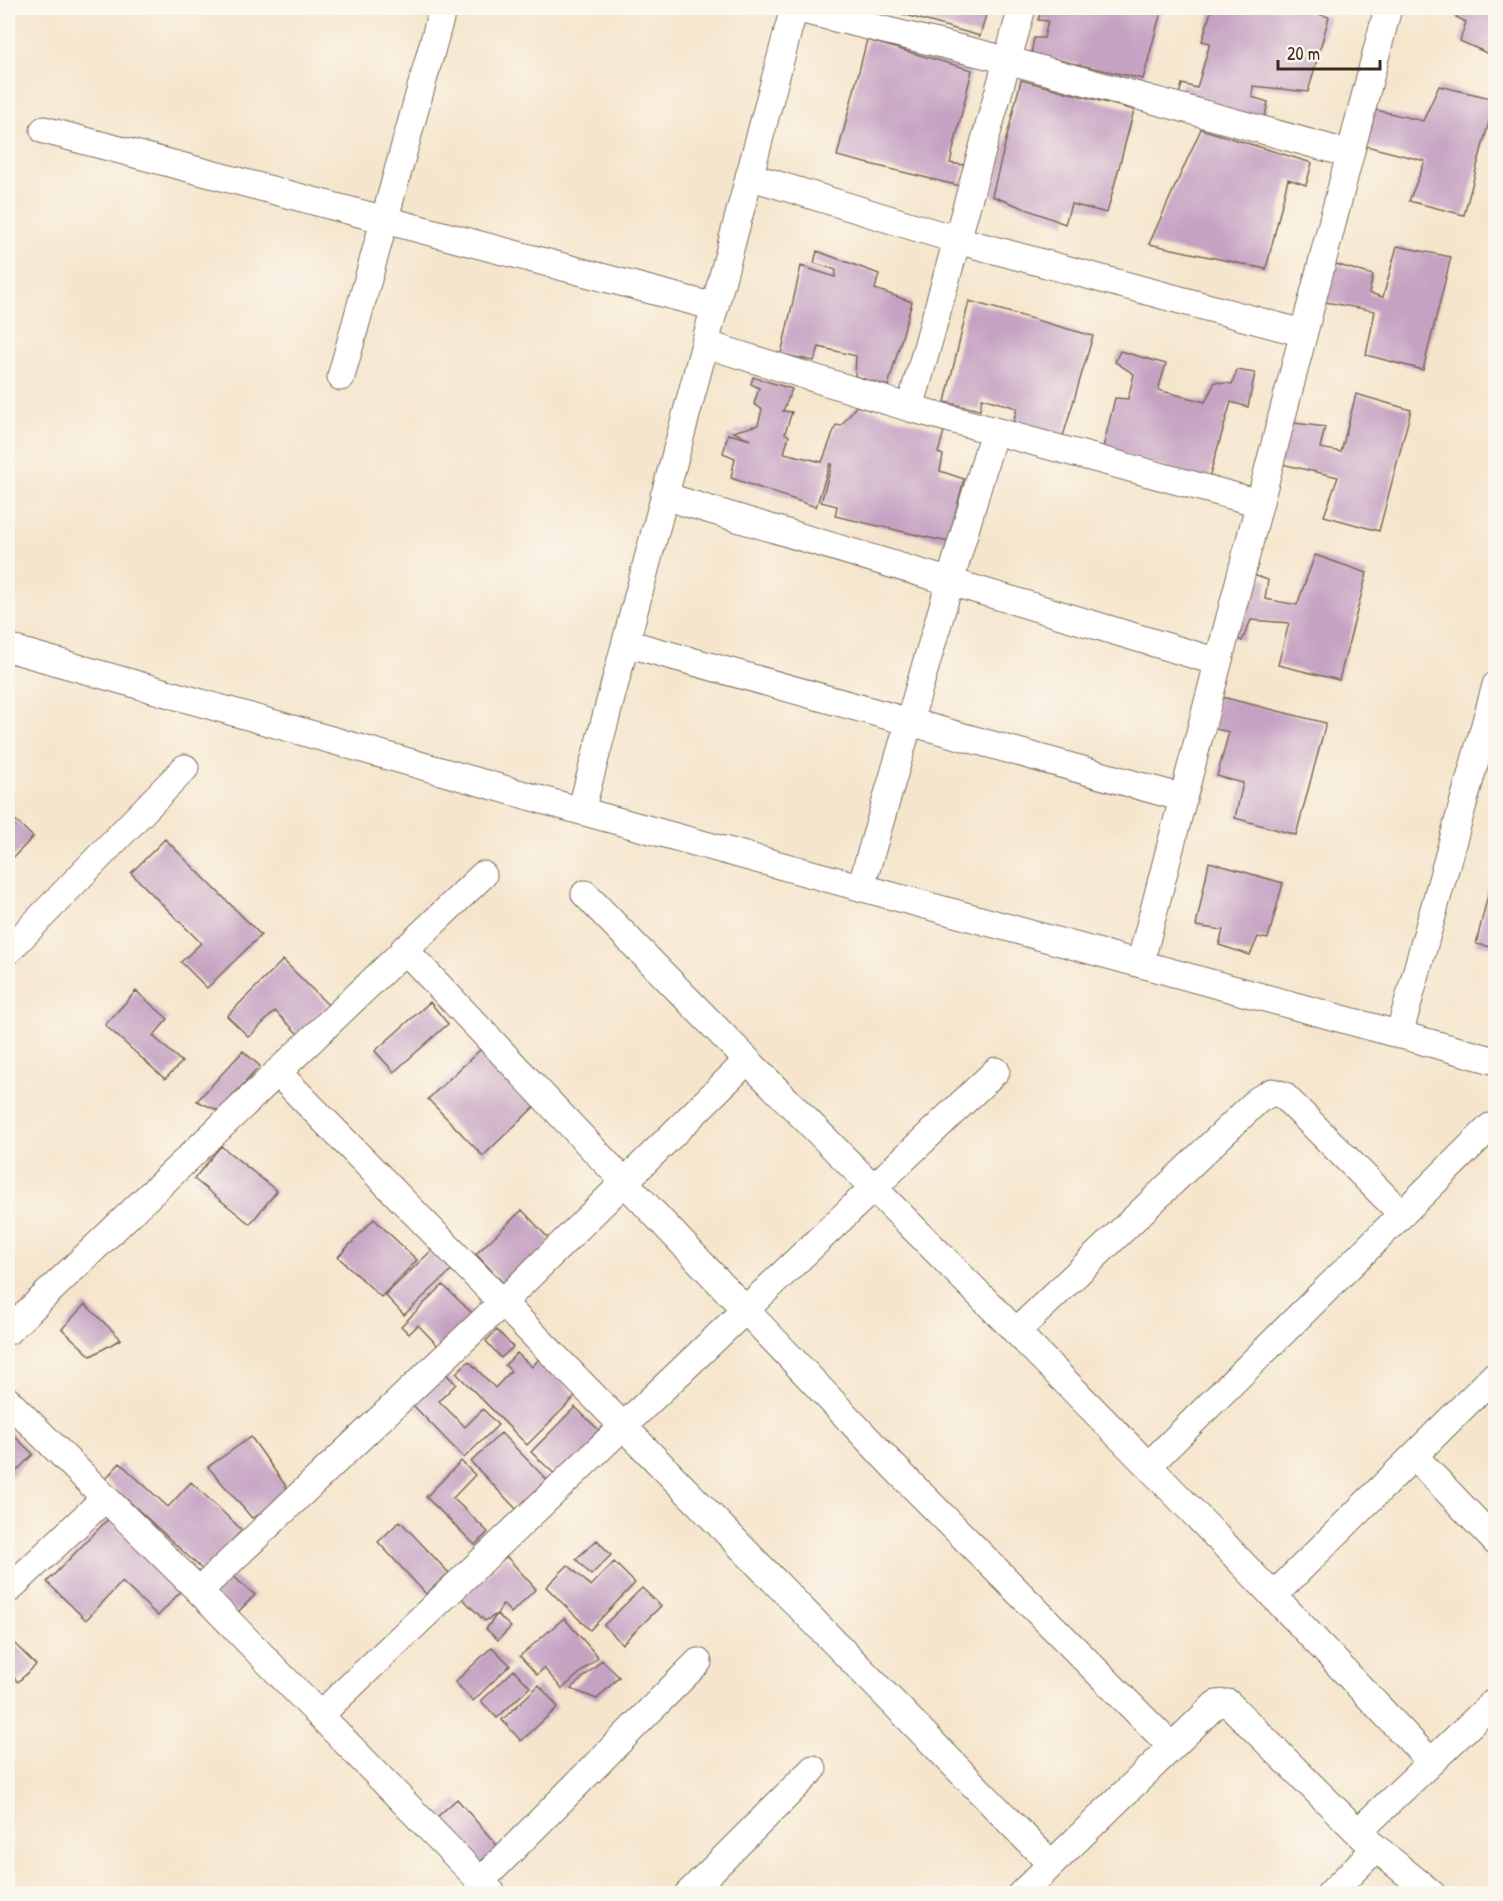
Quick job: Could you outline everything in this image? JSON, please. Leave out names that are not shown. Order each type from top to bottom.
[{"type":"street","points":[[342,377],[443,8]]},
{"type":"street","points":[[581,811],[794,8],[1007,60],[1350,154]]},
{"type":"street","points":[[910,408],[1022,8]]},
{"type":"street","points":[[1140,964],[1388,8]]},
{"type":"street","points":[[45,130],[715,307]]},
{"type":"street","points":[[749,176],[957,240],[1303,333]]},
{"type":"street","points":[[705,344],[910,408],[1259,503]]},
{"type":"street","points":[[861,887],[994,430]]},
{"type":"street","points":[[664,496],[1218,663]]},
{"type":"street","points":[[626,644],[1183,798]]},
{"type":"street","points":[[8,648],[581,811],[1496,1061]]},
{"type":"street","points":[[1400,1035],[1496,685]]},
{"type":"street","points":[[8,951],[185,768]]},
{"type":"street","points":[[8,1331],[483,874]]},
{"type":"street","points":[[585,894],[746,1062],[873,1187],[1148,1466],[1431,1762]]},
{"type":"street","points":[[404,949],[896,1469],[1172,1746]]},
{"type":"street","points":[[199,1591],[503,1302],[746,1062]]},
{"type":"street","points":[[320,1715],[996,1071]]},
{"type":"street","points":[[277,1072],[1051,1864]]},
{"type":"street","points":[[1016,1332],[1258,1100],[1272,1092],[1283,1095],[1402,1214]]},
{"type":"street","points":[[1148,1466],[1490,1127],[1496,1128]]},
{"type":"street","points":[[1273,1596],[1496,1374]]},
{"type":"street","points":[[8,1401],[199,1591],[487,1887],[698,1662]]},
{"type":"street","points":[[1414,1456],[1496,1542]]},
{"type":"street","points":[[8,1590],[105,1498]]},
{"type":"street","points":[[1330,1893],[1367,1840],[1431,1762],[1496,1700]]},
{"type":"street","points":[[1021,1893],[1216,1704],[1228,1703],[1367,1840],[1432,1893]]},
{"type":"street","points":[[688,1893],[813,1768]]},
{"type":"building","points":[[881,8],[988,8],[980,36]]},
{"type":"building","points":[[1042,8],[1162,8],[1143,79],[1031,54],[1034,38],[1044,38],[1048,21],[1038,20]]},
{"type":"building","points":[[1212,8],[1296,8],[1329,17],[1308,92],[1253,86],[1252,97],[1268,102],[1262,129],[1176,106],[1182,84],[1197,88],[1210,43],[1202,41]]},
{"type":"building","points":[[1460,8],[1496,8],[1496,57],[1460,41],[1466,22],[1456,17]]},
{"type":"building","points":[[867,40],[972,70],[950,163],[964,165],[960,186],[837,156]]},
{"type":"building","points":[[1021,80],[1134,110],[1107,213],[1071,204],[1065,224],[992,196]]},
{"type":"building","points":[[1439,86],[1495,99],[1464,215],[1409,201],[1425,161],[1362,145],[1372,109],[1423,121]]},
{"type":"building","points":[[1201,129],[1312,163],[1306,185],[1288,179],[1266,269],[1149,244]]},
{"type":"building","points":[[1397,246],[1451,257],[1423,370],[1366,355],[1375,311],[1325,302],[1332,263],[1373,275],[1369,293],[1383,297]]},
{"type":"building","points":[[817,251],[879,274],[875,289],[912,302],[888,386],[855,376],[856,356],[819,347],[814,361],[781,354],[801,266],[835,277],[836,270],[814,263]]},
{"type":"building","points":[[969,301],[1093,336],[1061,443],[1013,424],[1017,408],[982,398],[980,410],[945,402]]},
{"type":"building","points":[[1120,351],[1166,364],[1158,390],[1205,402],[1215,382],[1232,384],[1237,370],[1255,373],[1248,407],[1231,402],[1208,481],[1103,448],[1115,398],[1128,399],[1134,374],[1115,362]]},
{"type":"building","points":[[753,377],[792,389],[783,411],[792,412],[785,433],[789,436],[784,453],[822,462],[836,425],[841,426],[856,406],[944,431],[938,453],[943,455],[940,471],[964,479],[948,542],[835,516],[837,506],[821,502],[832,464],[830,464],[816,507],[731,478],[735,458],[723,453],[728,434],[751,440],[733,432],[758,425],[762,409],[754,404],[759,388],[751,384]]},
{"type":"building","points":[[1356,394],[1411,410],[1379,531],[1324,516],[1338,477],[1277,463],[1287,422],[1325,427],[1320,448],[1341,452]]},
{"type":"building","points":[[1315,555],[1367,573],[1339,680],[1278,665],[1289,623],[1251,620],[1242,641],[1233,637],[1250,574],[1268,580],[1265,599],[1297,605]]},
{"type":"building","points":[[1218,696],[1326,723],[1296,835],[1235,818],[1243,783],[1217,776],[1229,732],[1215,729]]},
{"type":"building","points":[[8,813],[33,837],[8,863]]},
{"type":"building","points":[[165,839],[261,935],[207,988],[181,962],[201,943],[131,873]]},
{"type":"building","points":[[1209,862],[1283,883],[1268,939],[1258,937],[1250,955],[1219,945],[1223,930],[1196,926]]},
{"type":"building","points":[[1496,866],[1496,948],[1476,944]]},
{"type":"building","points":[[283,960],[328,1005],[298,1034],[275,1011],[249,1037],[227,1016]]},
{"type":"building","points":[[136,991],[168,1019],[153,1036],[182,1062],[165,1079],[105,1025]]},
{"type":"building","points":[[430,1002],[448,1024],[394,1072],[375,1051]]},
{"type":"building","points":[[481,1049],[535,1106],[483,1156],[428,1099]]},
{"type":"building","points":[[243,1051],[260,1066],[219,1111],[197,1101]]},
{"type":"building","points":[[221,1146],[277,1191],[250,1224],[194,1179]]},
{"type":"building","points":[[522,1210],[552,1242],[505,1285],[476,1254]]},
{"type":"building","points":[[374,1219],[417,1260],[381,1297],[338,1257]]},
{"type":"building","points":[[433,1249],[453,1269],[404,1315],[385,1295]]},
{"type":"building","points":[[443,1285],[475,1316],[441,1349],[418,1325],[409,1334],[401,1326]]},
{"type":"building","points":[[85,1304],[121,1339],[91,1356],[62,1329]]},
{"type":"building","points":[[497,1330],[513,1347],[501,1358],[486,1341]]},
{"type":"building","points":[[517,1353],[532,1367],[539,1359],[576,1396],[527,1445],[456,1373],[469,1361],[495,1388],[511,1371],[505,1365]]},
{"type":"building","points":[[443,1371],[456,1384],[439,1401],[465,1427],[483,1409],[498,1425],[464,1458],[411,1403]]},
{"type":"building","points":[[575,1407],[604,1435],[561,1480],[531,1452]]},
{"type":"building","points":[[8,1430],[33,1454],[8,1480]]},
{"type":"building","points":[[501,1433],[550,1483],[520,1513],[471,1462]]},
{"type":"building","points":[[251,1437],[295,1499],[252,1518],[208,1467]]},
{"type":"building","points":[[461,1461],[475,1475],[453,1498],[488,1532],[475,1545],[426,1497]]},
{"type":"building","points":[[120,1463],[168,1507],[191,1482],[242,1530],[204,1571],[105,1479]]},
{"type":"building","points":[[108,1519],[182,1590],[158,1616],[122,1582],[86,1620],[47,1582]]},
{"type":"building","points":[[400,1521],[449,1573],[426,1594],[378,1542]]},
{"type":"building","points":[[597,1540],[611,1555],[591,1575],[576,1559]]},
{"type":"building","points":[[506,1556],[536,1589],[511,1613],[503,1604],[497,1614],[485,1621],[462,1598]]},
{"type":"building","points":[[614,1562],[635,1583],[590,1630],[546,1587],[568,1565],[591,1586]]},
{"type":"building","points":[[233,1576],[255,1595],[237,1613],[215,1595]]},
{"type":"building","points":[[642,1588],[661,1606],[622,1644],[604,1625]]},
{"type":"building","points":[[497,1614],[511,1627],[498,1640],[486,1629]]},
{"type":"building","points":[[564,1618],[598,1657],[562,1689],[544,1668],[537,1675],[520,1656]]},
{"type":"building","points":[[8,1637],[36,1665],[18,1682],[8,1671]]},
{"type":"building","points":[[492,1647],[510,1665],[473,1701],[455,1682]]},
{"type":"building","points":[[602,1660],[619,1677],[597,1699],[571,1689]]},
{"type":"building","points":[[514,1670],[530,1687],[497,1718],[481,1701]]},
{"type":"building","points":[[539,1685],[558,1707],[521,1741],[502,1720]]},
{"type":"building","points":[[457,1799],[502,1851],[482,1868],[437,1817]]}]
